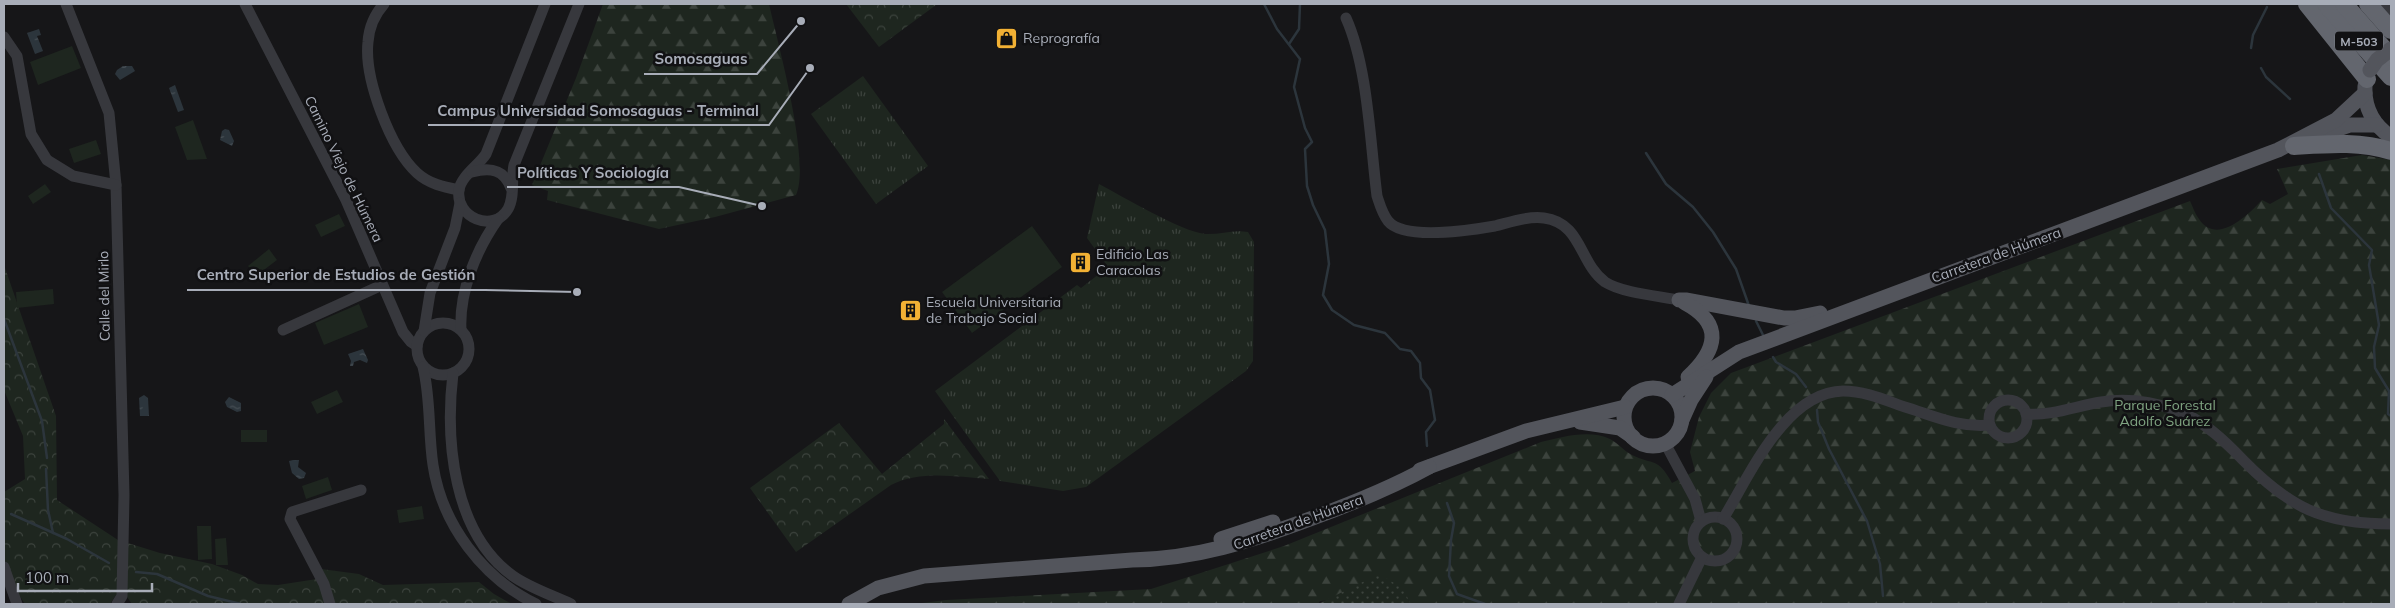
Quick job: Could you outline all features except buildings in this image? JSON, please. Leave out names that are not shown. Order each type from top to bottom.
[{"type":"highway","name":"M-503","points":[[2307,4],[2367,81]]},
{"type":"highway","name":"M-503","points":[[2326,4],[2391,77]]},
{"type":"highway","name":"M-503","points":[[2344,4],[2391,57]]},
{"type":"highway","name":"M-503","points":[[2368,4],[2391,30]]},
{"type":"highway","points":[[2286,148],[2345,144],[2365,145],[2391,151]]},
{"type":"main road","name":"Carretera de Húmera","points":[[2286,148],[2336,120],[2367,81],[2377,60],[2391,49]]},
{"type":"main road","points":[[2367,81],[2366,104],[2377,125],[2391,137]]},
{"type":"main road","name":"Carretera de Húmera","points":[[1670,394],[1739,352],[1865,304],[2346,126],[2377,125]]},
{"type":"main road","points":[[1679,300],[1767,316],[1795,318],[1811,316],[1845,304],[1865,304]]},
{"type":"main road","points":[[1670,394],[1704,360],[1708,353],[1712,336],[1711,327],[1703,315],[1679,300]]},
{"type":"main road","name":"Carretera de Húmera","points":[[1682,422],[1698,387],[1716,366]]},
{"type":"main road","points":[[1654,388],[1670,394],[1681,410],[1682,422],[1674,436],[1665,443],[1648,445],[1634,437],[1627,427],[1624,416],[1625,407],[1634,395],[1654,388]]},
{"type":"main road","name":"Carretera de Húmera","points":[[849,604],[878,588],[924,576],[1181,557],[1248,542],[1400,483],[1429,467],[1526,431],[1625,407]]},
{"type":"main road","name":"Carretera de Húmera","points":[[1568,421],[1620,428],[1634,437]]},
{"type":"street","name":"Calle del Mirlo","points":[[66,4],[109,113],[116,185],[124,494],[122,601]]},
{"type":"street","name":"Camino Viejo de Húmera","points":[[245,4],[346,200],[402,332],[417,346]]},
{"type":"street","points":[[384,4],[370,29],[368,43],[369,64],[378,104],[395,142],[416,172],[429,182],[459,190]]},
{"type":"street","points":[[536,604],[507,588],[486,568],[466,546],[445,507],[433,467],[429,392],[423,367],[417,356],[417,346],[424,331],[430,293],[457,222],[460,203],[459,190],[462,181],[486,154],[545,4]]},
{"type":"street","points":[[461,330],[462,301],[471,272],[490,230],[507,211],[512,201],[514,164],[579,4]]},
{"type":"street","points":[[2383,4],[2391,11]]},
{"type":"street","points":[[1346,18],[1354,35],[1360,59],[1377,196],[1381,210],[1389,222],[1406,231],[1422,232],[1473,229],[1528,219],[1554,220],[1568,227],[1605,282],[1626,289],[1679,300]]},
{"type":"street","points":[[4,37],[17,56],[31,134],[46,160],[73,176],[116,185]]},
{"type":"street","points":[[471,172],[487,168],[499,172],[508,180],[512,190]]},
{"type":"street","points":[[460,203],[466,213],[475,220],[487,222],[498,219]]},
{"type":"street","points":[[283,330],[382,285]]},
{"type":"street","points":[[423,367],[439,375],[453,373],[464,365],[468,357],[469,348],[466,337],[461,330],[450,324],[439,323],[424,331]]},
{"type":"street","points":[[453,373],[451,392],[452,436],[458,483],[464,510],[476,536],[492,558],[514,576],[571,604]]},
{"type":"street","points":[[1723,519],[1742,488],[1759,454],[1772,437],[1802,407],[1828,393],[1843,391],[1866,394],[1944,422],[1974,427],[1990,426]]},
{"type":"street","points":[[2003,400],[2013,400],[2022,405],[2026,414],[2025,427],[2015,437],[2000,436],[1990,426],[1990,411],[1995,404],[2003,400]]},
{"type":"street","points":[[2026,414],[2042,415],[2103,402],[2144,401],[2178,410],[2209,429],[2267,484],[2308,511],[2346,521],[2391,524]]},
{"type":"street","points":[[1665,443],[1695,499],[1701,521]]},
{"type":"street","points":[[330,604],[324,584],[290,519],[290,514],[361,490]]},
{"type":"street","points":[[1712,517],[1723,519],[1729,522],[1736,534],[1737,540],[1732,553],[1721,560],[1708,560],[1702,557],[1694,546],[1693,539],[1696,526],[1701,521],[1712,517]]},
{"type":"street","points":[[1679,604],[1702,557]]},
{"type":"street","points":[[4,567],[18,602]]},
{"type":"green space","points":[[603,4],[769,4],[796,131],[800,179],[796,195],[715,217],[659,229],[547,200],[548,191],[532,185],[576,78]]},
{"type":"green space","points":[[846,4],[934,4],[936,5],[879,47]]},
{"type":"green space","points":[[72,46],[81,68],[38,85],[30,62]]},
{"type":"green space","points":[[863,76],[928,166],[876,204],[811,114]]},
{"type":"green space","points":[[193,120],[207,159],[187,160],[175,127]]},
{"type":"green space","points":[[96,140],[101,154],[74,163],[69,149]]},
{"type":"green space","name":"Parque Forestal Adolfo Suárez","points":[[2362,155],[2391,160],[2391,604],[1410,604],[1403,589],[1320,601],[1318,604],[914,604],[946,600],[1151,589],[1284,546],[1541,442],[1567,436],[1584,434],[1610,439],[1632,455],[1659,465],[1672,483],[1695,471],[1690,452],[1699,417],[1711,393],[1731,373],[2190,201],[2198,217],[2206,227],[2214,230],[2223,229],[2241,220],[2262,200],[2270,204],[2288,194],[2277,169]]},
{"type":"green space","points":[[45,184],[51,192],[33,204],[28,196]]},
{"type":"green space","points":[[1099,184],[1137,205],[1194,232],[1211,234],[1237,231],[1248,232],[1254,242],[1253,361],[1246,371],[1086,487],[1063,491],[1000,481],[935,391],[1077,285],[1081,288],[1108,267],[1087,238]]},
{"type":"green space","points":[[339,214],[345,226],[321,237],[315,225]]},
{"type":"green space","points":[[1032,226],[1062,267],[972,333],[942,292]]},
{"type":"green space","points":[[269,249],[277,260],[256,276],[248,266]]},
{"type":"green space","points":[[4,265],[56,416],[57,500],[118,540],[160,553],[212,564],[242,575],[258,584],[278,585],[317,579],[321,569],[359,574],[383,585],[479,582],[494,594],[512,604],[132,604],[127,597],[116,595],[110,604],[25,604],[19,595],[4,559],[4,492],[25,479],[23,436],[4,390]]},
{"type":"green space","points":[[53,289],[54,304],[17,308],[16,292]]},
{"type":"green space","points":[[359,304],[368,327],[324,345],[315,323]]},
{"type":"green space","points":[[337,390],[343,402],[317,414],[311,402]]},
{"type":"green space","points":[[944,419],[989,479],[926,476],[902,480],[891,485],[796,552],[750,488],[839,423],[882,474],[944,424]]},
{"type":"green space","points":[[241,430],[267,430],[267,442],[241,442]]},
{"type":"green space","points":[[328,477],[332,490],[306,499],[302,486]]},
{"type":"green space","points":[[422,506],[424,519],[399,523],[397,510]]},
{"type":"green space","points":[[197,526],[211,526],[212,559],[198,560]]},
{"type":"green space","points":[[226,538],[228,565],[216,565],[215,539]]},
{"type":"green space","points":[[1379,574],[1404,589],[1410,604],[1318,604]]},
{"type":"water","points":[[39,29],[41,35],[37,36],[43,51],[35,54],[27,33]]},
{"type":"water","points":[[123,66],[132,66],[135,71],[120,80],[115,74]]},
{"type":"water","points":[[175,85],[184,110],[178,112],[169,88]]},
{"type":"water","points":[[225,129],[229,130],[234,141],[232,146],[220,140],[222,131]]},
{"type":"water","points":[[363,349],[368,360],[367,363],[360,360],[354,362],[353,366],[350,366],[351,361],[348,354]]},
{"type":"water","points":[[144,395],[148,398],[149,416],[140,416],[139,398]]},
{"type":"water","points":[[229,397],[241,403],[241,411],[237,412],[227,407],[225,402]]},
{"type":"water","points":[[299,460],[298,467],[306,473],[304,478],[299,479],[292,473],[289,461]]},
{"type":"waterway","points":[[1264,4],[1277,29],[1300,59],[1294,87],[1305,128],[1312,142],[1305,149],[1307,186],[1313,205],[1325,230],[1329,264],[1323,295],[1332,310],[1354,325],[1385,333],[1400,349],[1411,351],[1420,363],[1421,378],[1430,390],[1435,420],[1426,432],[1427,446]]},
{"type":"waterway","points":[[1289,44],[1299,29],[1300,4]]},
{"type":"waterway","points":[[2251,48],[2253,35],[2267,7]]},
{"type":"waterway","points":[[2261,68],[2266,77],[2290,99]]},
{"type":"waterway","points":[[1646,153],[1666,184],[1693,207],[1713,232],[1736,269],[1749,306]]},
{"type":"waterway","points":[[2319,174],[2331,208],[2372,250],[2369,265],[2379,325],[2374,347],[2375,368],[2389,391],[2388,414],[2391,416]]},
{"type":"waterway","points":[[4,319],[42,421],[47,458]]},
{"type":"waterway","points":[[1756,321],[1763,335]]},
{"type":"waterway","points":[[1773,357],[1776,362],[1796,374],[1806,387]]},
{"type":"waterway","points":[[1817,410],[1818,422],[1829,449],[1867,521],[1880,564],[1883,596]]},
{"type":"waterway","points":[[46,469],[48,510],[53,533]]},
{"type":"waterway","points":[[1447,503],[1454,523],[1449,576],[1457,594],[1485,604]]},
{"type":"waterway","points":[[11,514],[67,539],[109,563]]},
{"type":"waterway","points":[[136,572],[157,574],[208,596],[241,604]]},
{"type":"place","name":"Somosaguas","points":[[801,21]]},
{"type":"place","name":"Reprografía","points":[[1007,38]]},
{"type":"place","name":"Campus Universidad Somosaguas - Terminal","points":[[810,68]]},
{"type":"place","name":"Políticas Y Sociología","points":[[762,206]]},
{"type":"place","name":"Edificio Las Caracolas","points":[[1080,262]]},
{"type":"place","name":"Centro Superior de Estudios de Gestión","points":[[577,292]]},
{"type":"place","name":"Escuela Universitaria de Trabajo Social","points":[[910,310]]}]
